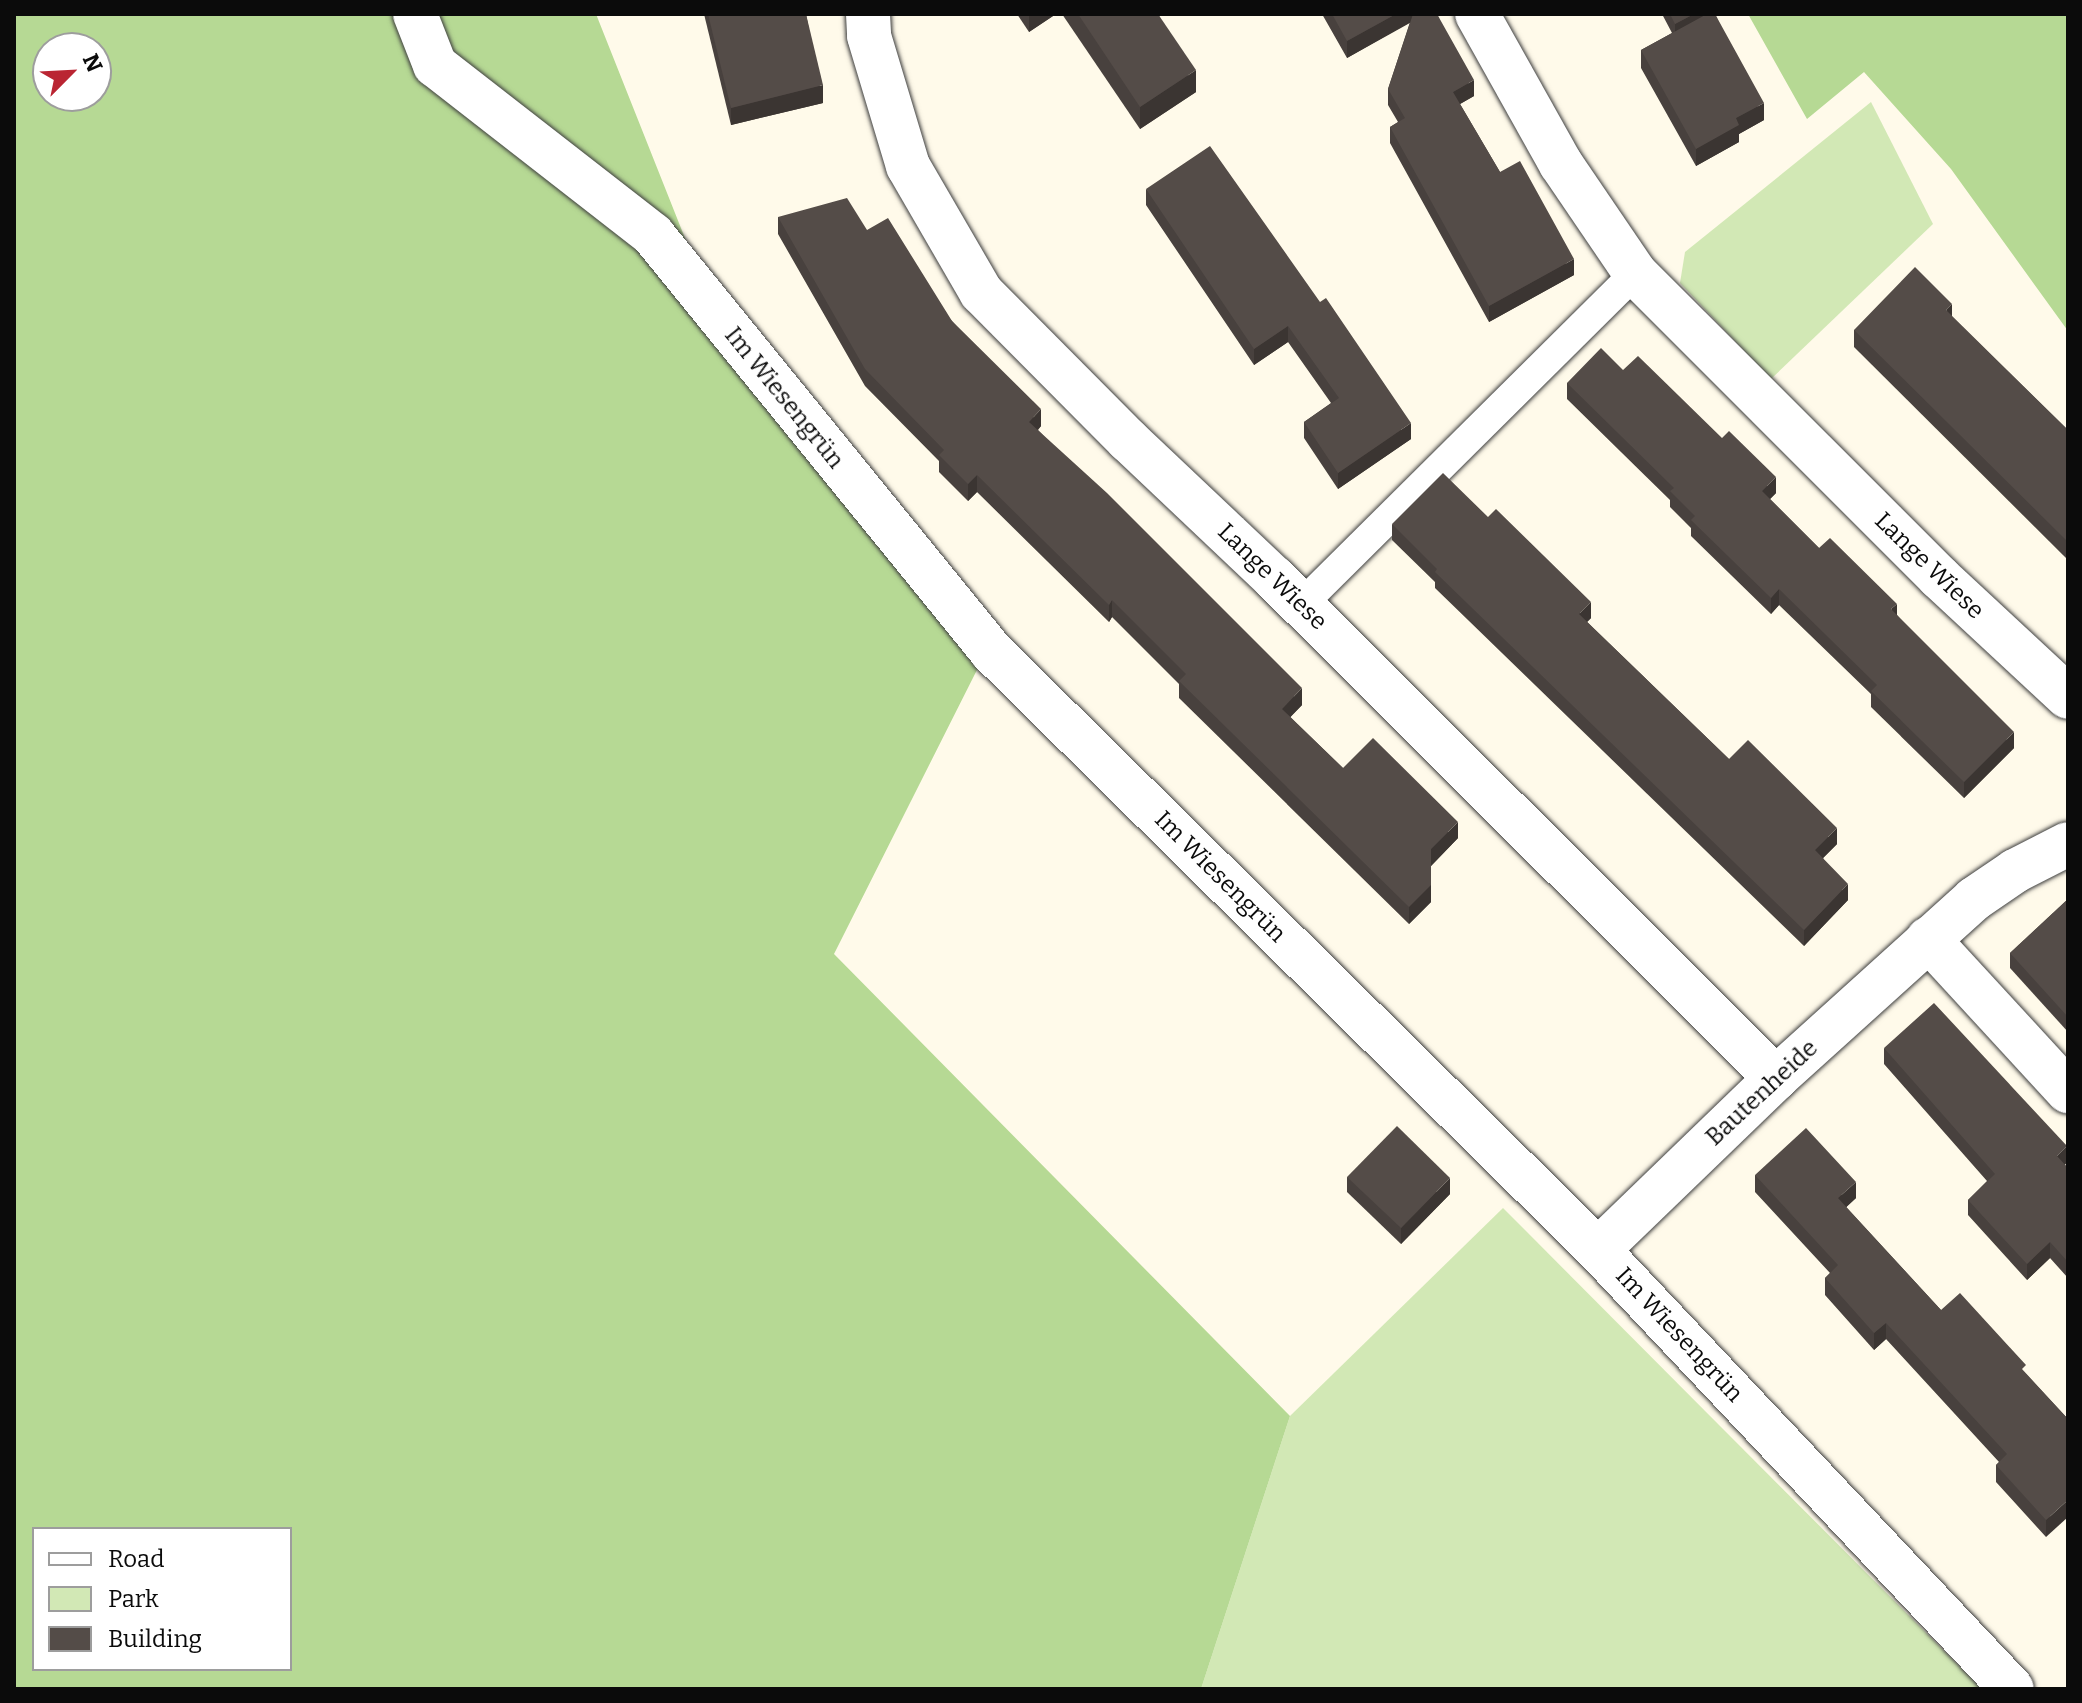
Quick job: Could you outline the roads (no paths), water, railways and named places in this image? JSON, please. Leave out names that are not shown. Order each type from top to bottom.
[{"type":"street","name":"Im Wiesengrün","points":[[415,14],[435,65],[653,235],[992,652],[1598,1250],[2012,1689]]},
{"type":"street","name":"Lange Wiese","points":[[868,14],[869,36],[908,166],[981,292],[1301,605],[1776,1078]]},
{"type":"street","name":"Lange Wiese","points":[[1477,14],[1561,164],[1635,273],[1939,577],[2068,697]]},
{"type":"street","name":"Bautenheide","points":[[1598,1250],[1776,1078],[1928,939],[2005,878],[2068,844]]},
{"type":"street","points":[[1928,939],[2068,1091]]},
{"type":"lane","points":[[1301,605],[1635,273]]}]
